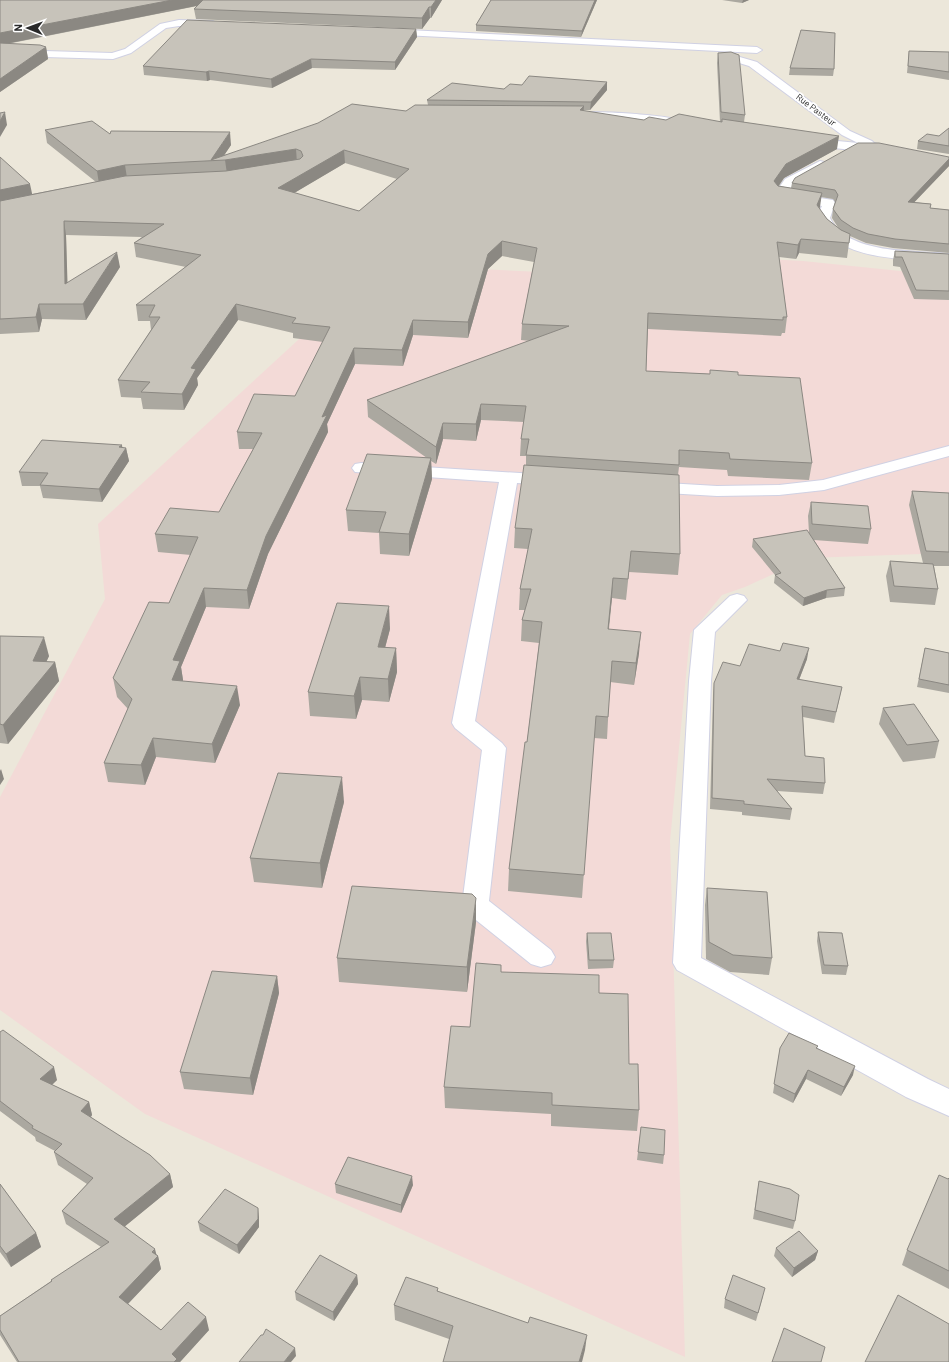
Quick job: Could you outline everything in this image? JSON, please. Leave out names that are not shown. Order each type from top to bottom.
[{"type":"street","points":[[45,54],[113,56],[128,51],[163,26],[179,23],[219,25]]},
{"type":"street","points":[[378,31],[757,50]]},
{"type":"street","name":"Rue Pasteur","points":[[689,46],[753,64],[846,133],[878,147],[892,150]]},
{"type":"street","points":[[585,115],[643,118],[689,123]]},
{"type":"street","points":[[797,139],[854,146],[878,147]]},
{"type":"street","points":[[854,146],[789,182],[780,195],[829,203],[823,218],[828,229],[840,238],[869,251],[949,258]]},
{"type":"street","points":[[632,486],[717,492],[779,490],[824,485],[949,451]]},
{"type":"street","points":[[361,468],[571,482]]},
{"type":"street","points":[[509,478],[463,722],[494,748],[475,905],[541,957]]},
{"type":"street","points":[[737,600],[706,630],[700,682],[687,963],[917,1088],[949,1103]]},
{"type":"shaded area","points":[[593,250],[803,261],[949,276],[949,553],[808,558],[745,587],[722,595],[690,634],[670,841],[685,1357],[145,1114],[0,1010],[0,797],[105,599],[98,524],[360,283],[396,265],[541,272]]},
{"type":"building","points":[[0,0],[172,0],[0,33]]},
{"type":"building","points":[[203,0],[436,0],[431,7],[429,7],[422,18],[194,9]]},
{"type":"building","points":[[491,0],[595,0],[582,31],[476,25]]},
{"type":"building","points":[[187,20],[416,29],[395,62],[311,59],[271,79],[209,71],[206,72],[143,66]]},
{"type":"building","points":[[801,30],[835,33],[834,69],[790,68]]},
{"type":"building","points":[[0,43],[40,45],[46,47],[0,79]]},
{"type":"building","points":[[909,51],[949,52],[949,72],[908,66]]},
{"type":"building","points":[[731,52],[739,55],[745,115],[721,112],[718,53]]},
{"type":"building","points":[[529,76],[607,82],[591,102],[427,100],[452,83],[504,89],[510,84],[522,85]]},
{"type":"building","points":[[352,104],[406,111],[415,105],[584,106],[580,110],[644,120],[649,117],[666,120],[679,114],[722,122],[722,119],[839,136],[786,164],[774,181],[778,186],[822,193],[817,205],[827,219],[841,230],[850,234],[849,243],[801,239],[798,245],[777,242],[787,317],[783,317],[783,320],[648,313],[646,371],[710,374],[710,370],[738,372],[738,375],[800,378],[812,463],[730,459],[729,453],[679,450],[679,465],[526,455],[529,439],[521,439],[526,406],[481,404],[476,424],[443,423],[436,447],[367,400],[569,326],[522,324],[537,248],[502,241],[488,254],[468,322],[413,320],[402,350],[354,348],[322,417],[327,415],[266,536],[247,590],[204,588],[173,660],[180,661],[172,680],[237,686],[212,744],[153,738],[141,765],[104,763],[132,699],[113,678],[149,602],[169,603],[198,537],[155,534],[170,508],[219,512],[262,433],[237,432],[254,394],[295,396],[330,327],[292,323],[296,318],[236,304],[191,368],[196,369],[182,394],[141,392],[150,382],[118,380],[160,317],[149,317],[155,305],[136,305],[201,255],[134,243],[164,224],[64,221],[65,284],[117,252],[83,304],[39,304],[36,317],[0,319],[0,201],[125,176],[226,171],[300,159],[303,156],[301,151],[296,149],[225,160],[125,165],[97,171],[45,130],[92,121],[110,134],[111,131],[230,132],[211,160],[318,123]],"holes":[[[344,150],[409,169],[359,211],[278,188]]]},
{"type":"building","points":[[5,112],[0,121],[0,113]]},
{"type":"building","points":[[949,128],[949,146],[918,141],[927,134],[939,136]]},
{"type":"building","points":[[858,143],[879,143],[949,157],[949,159],[908,202],[931,204],[930,208],[949,210],[949,244],[895,239],[868,234],[853,228],[841,220],[833,209],[838,195],[835,190],[792,183],[795,178]]},
{"type":"building","points":[[0,157],[30,184],[0,190]]},
{"type":"building","points":[[895,251],[949,254],[949,291],[916,290],[902,257],[895,257]]},
{"type":"building","points":[[42,440],[122,445],[119,447],[126,448],[99,489],[40,485],[48,473],[19,472]]},
{"type":"building","points":[[367,454],[431,458],[409,534],[379,532],[386,512],[346,510]]},
{"type":"building","points":[[524,465],[679,475],[680,554],[631,551],[628,579],[613,578],[608,629],[641,632],[636,663],[612,661],[608,717],[596,716],[584,875],[509,869],[542,622],[522,620],[531,589],[520,589],[532,529],[515,528]]},
{"type":"building","points":[[912,491],[949,493],[949,552],[926,551]]},
{"type":"building","points":[[811,502],[868,506],[871,529],[812,524]]},
{"type":"building","points":[[807,530],[845,588],[827,590],[804,598],[775,575],[781,573],[753,539]]},
{"type":"building","points":[[890,561],[933,564],[938,589],[894,586]]},
{"type":"building","points":[[337,603],[389,606],[378,647],[396,648],[388,679],[360,677],[354,696],[308,692]]},
{"type":"building","points":[[0,636],[44,637],[33,661],[55,662],[3,725],[0,724]]},
{"type":"building","points":[[783,643],[809,648],[797,679],[842,687],[836,712],[802,706],[805,756],[824,758],[825,783],[767,779],[792,809],[744,804],[744,801],[712,798],[714,683],[723,662],[740,666],[749,644],[780,651]]},
{"type":"building","points":[[925,648],[949,653],[949,685],[919,679]]},
{"type":"building","points":[[914,704],[939,741],[907,745],[883,708]]},
{"type":"building","points":[[278,773],[342,777],[320,863],[250,858]]},
{"type":"building","points":[[352,886],[472,894],[476,898],[467,967],[337,958]]},
{"type":"building","points":[[707,888],[767,892],[772,958],[733,955],[709,942]]},
{"type":"building","points":[[818,932],[842,933],[848,966],[824,965]]},
{"type":"building","points":[[587,933],[611,933],[614,960],[589,960]]},
{"type":"building","points":[[476,963],[501,965],[501,972],[599,975],[599,993],[628,994],[629,1064],[638,1064],[639,1110],[552,1105],[552,1093],[444,1087],[451,1026],[470,1027]]},
{"type":"building","points":[[212,971],[277,976],[250,1078],[180,1072]]},
{"type":"building","points":[[3,1030],[54,1067],[40,1079],[89,1102],[81,1111],[150,1155],[170,1174],[114,1219],[155,1249],[152,1252],[158,1256],[119,1297],[161,1330],[188,1302],[206,1317],[172,1354],[177,1359],[174,1362],[19,1362],[0,1330],[0,1316],[109,1242],[62,1211],[93,1178],[54,1152],[62,1144],[32,1128],[33,1126],[0,1101],[0,1032]]},
{"type":"building","points":[[789,1033],[818,1046],[816,1048],[855,1066],[844,1087],[808,1070],[795,1094],[774,1084],[780,1048]]},
{"type":"building","points":[[641,1127],[665,1130],[664,1155],[638,1152]]},
{"type":"building","points":[[348,1157],[412,1176],[401,1205],[335,1184]]},
{"type":"building","points":[[939,1175],[948,1179],[949,1178],[949,1271],[907,1250]]},
{"type":"building","points":[[759,1181],[790,1189],[799,1195],[795,1221],[755,1210]]},
{"type":"building","points":[[0,1184],[36,1233],[6,1254],[0,1246]]},
{"type":"building","points":[[225,1189],[258,1208],[258,1219],[237,1245],[198,1222]]},
{"type":"building","points":[[799,1231],[818,1251],[794,1268],[776,1248]]},
{"type":"building","points":[[320,1255],[357,1275],[333,1312],[295,1292]]},
{"type":"building","points":[[733,1275],[765,1288],[758,1313],[725,1299]]},
{"type":"building","points":[[406,1277],[438,1288],[437,1291],[528,1323],[530,1317],[587,1335],[579,1362],[443,1362],[453,1326],[394,1305]]},
{"type":"building","points":[[898,1295],[949,1324],[949,1362],[865,1362]]},
{"type":"building","points":[[784,1328],[825,1347],[821,1362],[772,1362]]},
{"type":"building","points":[[266,1329],[295,1348],[284,1362],[239,1362],[261,1335],[263,1335]]}]
